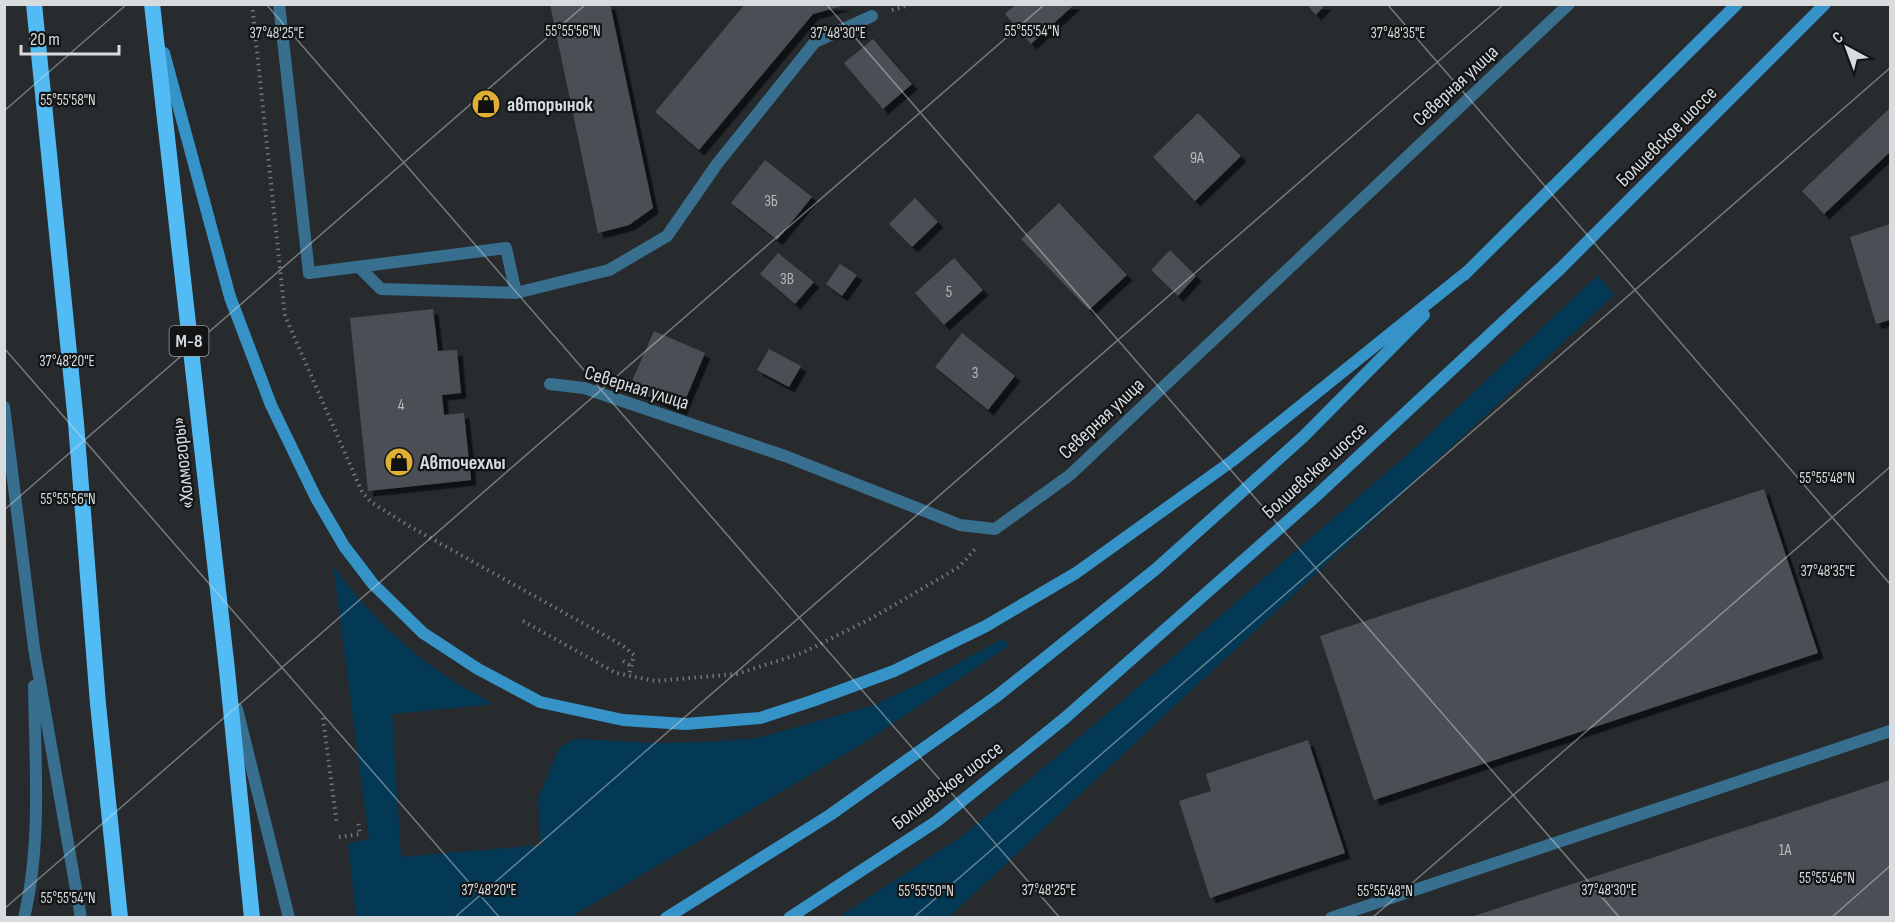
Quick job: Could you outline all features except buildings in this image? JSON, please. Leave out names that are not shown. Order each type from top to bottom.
[{"type":"highway","points":[[34,4],[76,423],[98,704],[120,918]]},
{"type":"highway","name":"«Холмогоры»","points":[[152,8],[227,670],[252,918]]},
{"type":"main road","points":[[666,918],[821,821],[997,696],[1156,569],[1303,437],[1737,4]]},
{"type":"main road","name":"Болшевское шоссе","points":[[789,918],[937,821],[1065,718],[1315,497],[1560,269],[1825,4]]},
{"type":"main road","points":[[152,8],[230,297],[272,405],[316,498],[344,546],[373,584],[423,633],[478,669],[540,702],[623,720],[685,724],[760,718],[894,670],[986,626],[1076,573],[1232,461],[1468,271]]},
{"type":"street","points":[[279,4],[309,273],[506,248],[516,293]]},
{"type":"street","name":"Северная улица","points":[[550,384],[584,388],[785,456],[960,525],[995,529],[1070,475],[1569,4]]},
{"type":"street","points":[[359,267],[381,289],[516,293],[609,270],[667,236],[717,164],[815,42],[872,16]]},
{"type":"street","points":[[4,407],[34,648],[81,918]]},
{"type":"street","points":[[24,918],[32,886],[35,797],[34,648]]},
{"type":"street","points":[[227,670],[289,918]]},
{"type":"street","points":[[1331,918],[1890,731]]},
{"type":"path","points":[[252,4],[285,316],[362,492],[371,502],[409,526],[622,645],[634,655],[629,676]]},
{"type":"path","points":[[523,621],[616,674],[655,681],[737,674],[802,653],[872,618],[958,567],[995,529]]},
{"type":"path","points":[[622,661],[631,666]]},
{"type":"path","points":[[323,718],[337,825]]},
{"type":"path","points":[[339,837],[360,834],[358,821]]},
{"type":"shaded area","points":[[1598,275],[1614,295],[949,917],[839,917],[965,834],[1408,454]]},
{"type":"shaded area","points":[[333,565],[371,612],[401,641],[449,678],[493,704],[392,714],[401,857],[541,845],[538,799],[559,748],[575,739],[653,743],[758,738],[871,706],[925,681],[1004,638],[1008,646],[870,739],[571,917],[356,917],[348,843],[369,839]]},
{"type":"place","name":"авторынок","points":[[486,104]]},
{"type":"place","name":"Авточехлы","points":[[399,462]]}]
